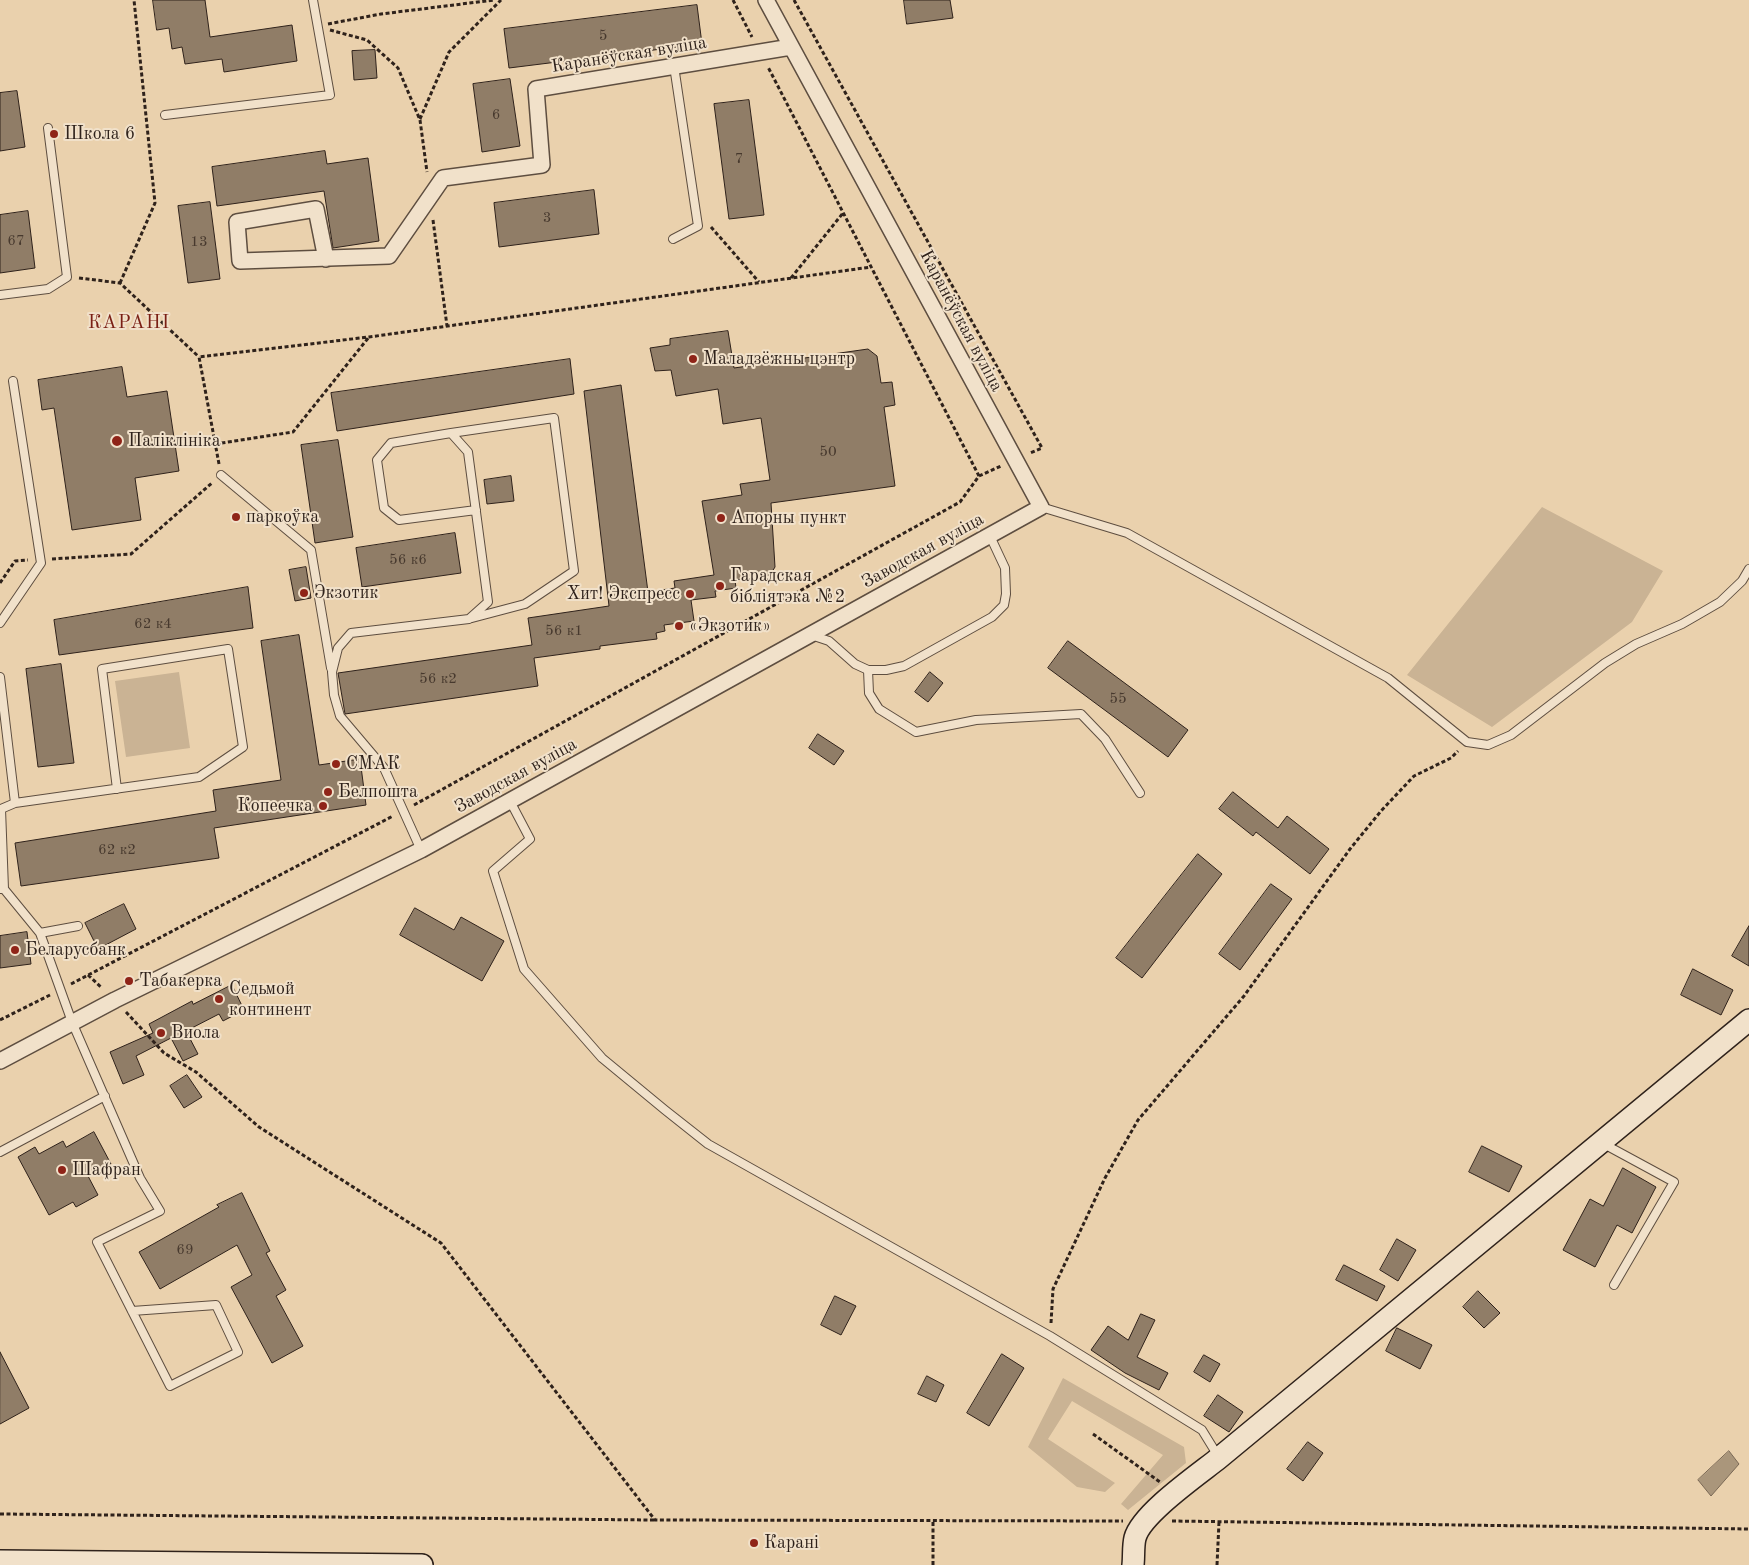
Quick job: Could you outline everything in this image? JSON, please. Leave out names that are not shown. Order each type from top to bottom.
[{"type":"street","name":"Каранёўская вуліца","points":[[766,0],[1041,507]]},
{"type":"street","name":"Каранёўская вуліца","points":[[326,259],[316,209],[237,222],[240,261],[326,259],[389,256],[443,178],[542,165],[536,89],[791,47]]},
{"type":"street","name":"Заводская вуліца","points":[[0,1061],[115,1000],[421,850],[1041,507]]},
{"type":"street","points":[[1133,1565],[1135,1537],[1144,1521],[1175,1493],[1749,1020]]},
{"type":"street","points":[[0,1561],[422,1565]]},
{"type":"lane","points":[[164,114],[330,95],[313,0]]},
{"type":"lane","points":[[673,240],[698,226],[674,66]]},
{"type":"lane","points":[[0,294],[48,289],[67,277],[48,128]]},
{"type":"lane","points":[[0,623],[41,563],[13,381]]},
{"type":"lane","points":[[332,672],[338,648],[351,633],[469,619],[525,604],[574,571],[554,418],[391,443],[377,460],[384,508],[398,520],[476,510]]},
{"type":"lane","points":[[451,433],[468,452],[488,602],[469,619]]},
{"type":"lane","points":[[221,475],[312,550],[334,695],[340,716],[384,768],[421,850]]},
{"type":"lane","points":[[1041,507],[1127,533],[1388,678],[1467,742],[1488,745],[1510,736],[1605,663],[1636,644],[1682,624],[1720,602],[1742,581],[1749,569]]},
{"type":"lane","points":[[810,635],[829,641],[855,664],[868,670],[886,670],[904,666],[992,617],[1004,605],[1006,594],[1005,568],[990,536]]},
{"type":"lane","points":[[117,789],[102,669],[228,649],[243,747],[199,777],[117,789],[15,803],[1,809],[2,889],[40,933],[72,1022],[140,1178],[160,1211],[97,1242],[170,1386],[238,1352],[216,1305],[132,1311]]},
{"type":"lane","points":[[868,670],[869,693],[879,708],[916,732],[976,720],[1081,714],[1105,738],[1140,793]]},
{"type":"lane","points":[[0,677],[15,803]]},
{"type":"lane","points":[[510,801],[530,839],[493,871],[524,969],[602,1058],[708,1144],[1050,1336],[1202,1430],[1219,1458]]},
{"type":"lane","points":[[40,933],[78,926]]},
{"type":"lane","points":[[0,1152],[105,1096]]},
{"type":"lane","points":[[1600,1142],[1674,1182],[1614,1285]]},
{"type":"path","points":[[120,283],[155,203],[134,0]]},
{"type":"path","points":[[318,26],[381,14],[494,0]]},
{"type":"path","points":[[420,120],[449,52],[501,0]]},
{"type":"path","points":[[733,0],[979,476]]},
{"type":"path","points":[[0,1020],[442,791],[960,502],[979,476],[1042,448],[794,0]]},
{"type":"path","points":[[318,26],[367,40],[398,68],[420,120],[448,326]]},
{"type":"path","points":[[790,278],[843,213]]},
{"type":"path","points":[[696,217],[714,229],[759,283]]},
{"type":"path","points":[[199,357],[369,337],[871,267]]},
{"type":"path","points":[[0,583],[14,561],[131,554],[221,475],[199,357],[120,283],[67,277]]},
{"type":"path","points":[[215,444],[293,432],[369,337]]},
{"type":"path","points":[[1050,1336],[1053,1289],[1105,1178],[1138,1120],[1244,996],[1350,849],[1382,811],[1414,776],[1451,758],[1467,742]]},
{"type":"path","points":[[88,975],[115,1000],[164,1053],[196,1072],[259,1127],[441,1243],[655,1520]]},
{"type":"path","points":[[1094,1434],[1175,1493]]},
{"type":"path","points":[[0,1514],[655,1520],[1144,1521],[1749,1529]]},
{"type":"path","points":[[933,1520],[933,1565]]},
{"type":"path","points":[[1217,1565],[1219,1522]]},
{"type":"shaded area","points":[[1542,507],[1663,571],[1632,622],[1492,727],[1407,675]]},
{"type":"shaded area","points":[[179,672],[190,748],[126,757],[115,681]]},
{"type":"shaded area","points":[[1063,1378],[1184,1447],[1186,1463],[1128,1510],[1121,1504],[1163,1455],[1072,1401],[1048,1439],[1115,1483],[1105,1492],[1077,1487],[1028,1447]]},
{"type":"shaded area","points":[[1729,1451],[1739,1464],[1711,1496],[1698,1480]]},
{"type":"building","points":[[153,0],[205,0],[210,37],[292,25],[297,61],[224,72],[222,59],[185,64],[182,47],[172,49],[169,28],[157,30]]},
{"type":"building","points":[[904,0],[950,0],[953,18],[907,24]]},
{"type":"building","points":[[697,5],[702,44],[509,68],[504,29]]},
{"type":"building","points":[[375,50],[377,78],[354,80],[352,51]]},
{"type":"building","points":[[510,79],[520,146],[482,152],[473,84]]},
{"type":"building","points":[[17,91],[25,147],[0,151],[0,93]]},
{"type":"building","points":[[749,100],[764,215],[729,219],[714,104]]},
{"type":"building","points":[[325,151],[327,164],[368,158],[379,241],[333,248],[324,191],[217,206],[212,167]]},
{"type":"building","points":[[594,190],[599,234],[499,247],[494,203]]},
{"type":"building","points":[[210,202],[220,279],[188,283],[178,206]]},
{"type":"building","points":[[28,211],[35,268],[0,273],[0,215]]},
{"type":"building","points":[[728,331],[734,368],[868,349],[877,356],[881,383],[892,382],[895,405],[884,407],[895,486],[771,503],[775,567],[770,575],[735,580],[736,588],[715,591],[716,597],[691,600],[694,621],[664,625],[665,631],[656,633],[657,639],[600,646],[600,649],[534,658],[538,686],[345,714],[338,673],[532,645],[528,618],[609,606],[584,391],[621,385],[648,592],[675,588],[674,581],[714,575],[702,501],[742,495],[740,484],[770,480],[761,418],[723,424],[718,389],[676,396],[671,370],[655,371],[650,348],[670,345],[670,339]]},
{"type":"building","points":[[570,359],[574,394],[337,431],[331,393]]},
{"type":"building","name":"Паліклініка","points":[[122,367],[127,397],[167,391],[179,471],[135,478],[141,520],[72,530],[54,408],[42,410],[38,380]]},
{"type":"building","points":[[338,440],[353,537],[315,543],[301,445]]},
{"type":"building","points":[[511,476],[514,501],[487,504],[484,480]]},
{"type":"building","points":[[455,533],[461,573],[362,587],[356,548]]},
{"type":"building","points":[[306,567],[311,598],[295,601],[289,570]]},
{"type":"building","points":[[248,587],[253,628],[59,655],[54,620]]},
{"type":"building","points":[[299,635],[319,765],[360,759],[366,805],[214,828],[219,858],[21,886],[15,843],[216,811],[213,790],[281,780],[261,641]]},
{"type":"building","points":[[1068,641],[1188,730],[1168,757],[1048,668]]},
{"type":"building","points":[[61,664],[74,763],[38,767],[26,669]]},
{"type":"building","points":[[930,672],[943,683],[928,702],[915,692]]},
{"type":"building","points":[[818,734],[844,751],[834,765],[809,748]]},
{"type":"building","points":[[1233,792],[1278,828],[1287,816],[1329,849],[1310,874],[1256,832],[1253,836],[1219,809]]},
{"type":"building","points":[[1198,854],[1222,874],[1142,978],[1116,958]]},
{"type":"building","points":[[1271,884],[1292,899],[1240,970],[1219,954]]},
{"type":"building","points":[[124,904],[136,929],[98,949],[85,923]]},
{"type":"building","points":[[415,908],[454,930],[461,917],[504,941],[482,981],[400,935]]},
{"type":"building","points":[[1749,926],[1749,966],[1732,956]]},
{"type":"building","name":"Беларусбанк","points":[[27,932],[31,964],[0,968],[0,936]]},
{"type":"building","points":[[1693,969],[1733,990],[1721,1015],[1681,995]]},
{"type":"building","points":[[232,985],[244,1010],[223,1021],[219,1014],[186,1031],[198,1054],[183,1061],[171,1038],[136,1056],[144,1075],[123,1084],[110,1052],[153,1033],[149,1024],[192,1001],[193,1004]]},
{"type":"building","points":[[187,1075],[202,1097],[184,1108],[170,1086]]},
{"type":"building","name":"Шафран","points":[[94,1132],[111,1164],[88,1176],[98,1195],[76,1207],[73,1202],[49,1215],[18,1157],[35,1147],[39,1154],[63,1141],[66,1147]]},
{"type":"building","points":[[1482,1146],[1522,1166],[1509,1192],[1469,1172]]},
{"type":"building","points":[[1623,1168],[1656,1187],[1632,1233],[1617,1225],[1595,1267],[1563,1250],[1590,1199],[1603,1206]]},
{"type":"building","points":[[242,1193],[270,1251],[266,1253],[286,1290],[276,1296],[303,1346],[272,1363],[231,1287],[252,1275],[237,1245],[160,1289],[139,1252],[219,1207],[217,1205]]},
{"type":"building","points":[[1397,1239],[1416,1250],[1398,1281],[1380,1270]]},
{"type":"building","points":[[1344,1265],[1385,1286],[1377,1301],[1336,1280]]},
{"type":"building","points":[[1478,1291],[1500,1313],[1484,1328],[1463,1307]]},
{"type":"building","points":[[835,1296],[856,1306],[841,1335],[821,1325]]},
{"type":"building","points":[[1141,1314],[1155,1320],[1137,1357],[1168,1373],[1159,1390],[1125,1373],[1091,1350],[1108,1326],[1128,1340]]},
{"type":"building","points":[[1397,1328],[1432,1345],[1420,1369],[1386,1351]]},
{"type":"building","points":[[0,1352],[29,1408],[0,1424]]},
{"type":"building","points":[[1002,1354],[1024,1368],[989,1426],[967,1413]]},
{"type":"building","points":[[1204,1355],[1220,1364],[1210,1382],[1194,1372]]},
{"type":"building","points":[[927,1376],[944,1385],[936,1402],[918,1394]]},
{"type":"building","points":[[1218,1395],[1243,1412],[1229,1432],[1204,1416]]},
{"type":"building","points":[[1308,1442],[1323,1453],[1303,1481],[1287,1469]]},
{"type":"place","name":"Школа 6","points":[[54,134]]},
{"type":"place","name":"Маладзёжны цэнтр","points":[[693,359]]},
{"type":"place","name":"Паліклініка","points":[[117,441]]},
{"type":"place","name":"паркоўка","points":[[236,517]]},
{"type":"place","name":"Апорны пункт","points":[[721,518]]},
{"type":"place","name":"Гарадская бібліятэка №2","points":[[720,586]]},
{"type":"place","name":"Экзотик","points":[[304,593]]},
{"type":"place","name":"Хит! Экспресс","points":[[690,594]]},
{"type":"place","name":"«Экзотик»","points":[[679,626]]},
{"type":"place","name":"СМАК","points":[[336,764]]},
{"type":"place","name":"Белпошта","points":[[328,792]]},
{"type":"place","name":"Копеечка","points":[[323,806]]},
{"type":"place","name":"Беларусбанк","points":[[15,950]]},
{"type":"place","name":"Табакерка","points":[[129,981]]},
{"type":"place","name":"Седьмой континент","points":[[219,999]]},
{"type":"place","name":"Виола","points":[[161,1033]]},
{"type":"place","name":"Шафран","points":[[62,1170]]},
{"type":"place","name":"Карані","points":[[754,1543]]},
{"type":"district","name":"КАРАНІ","points":[[129,323]]}]
